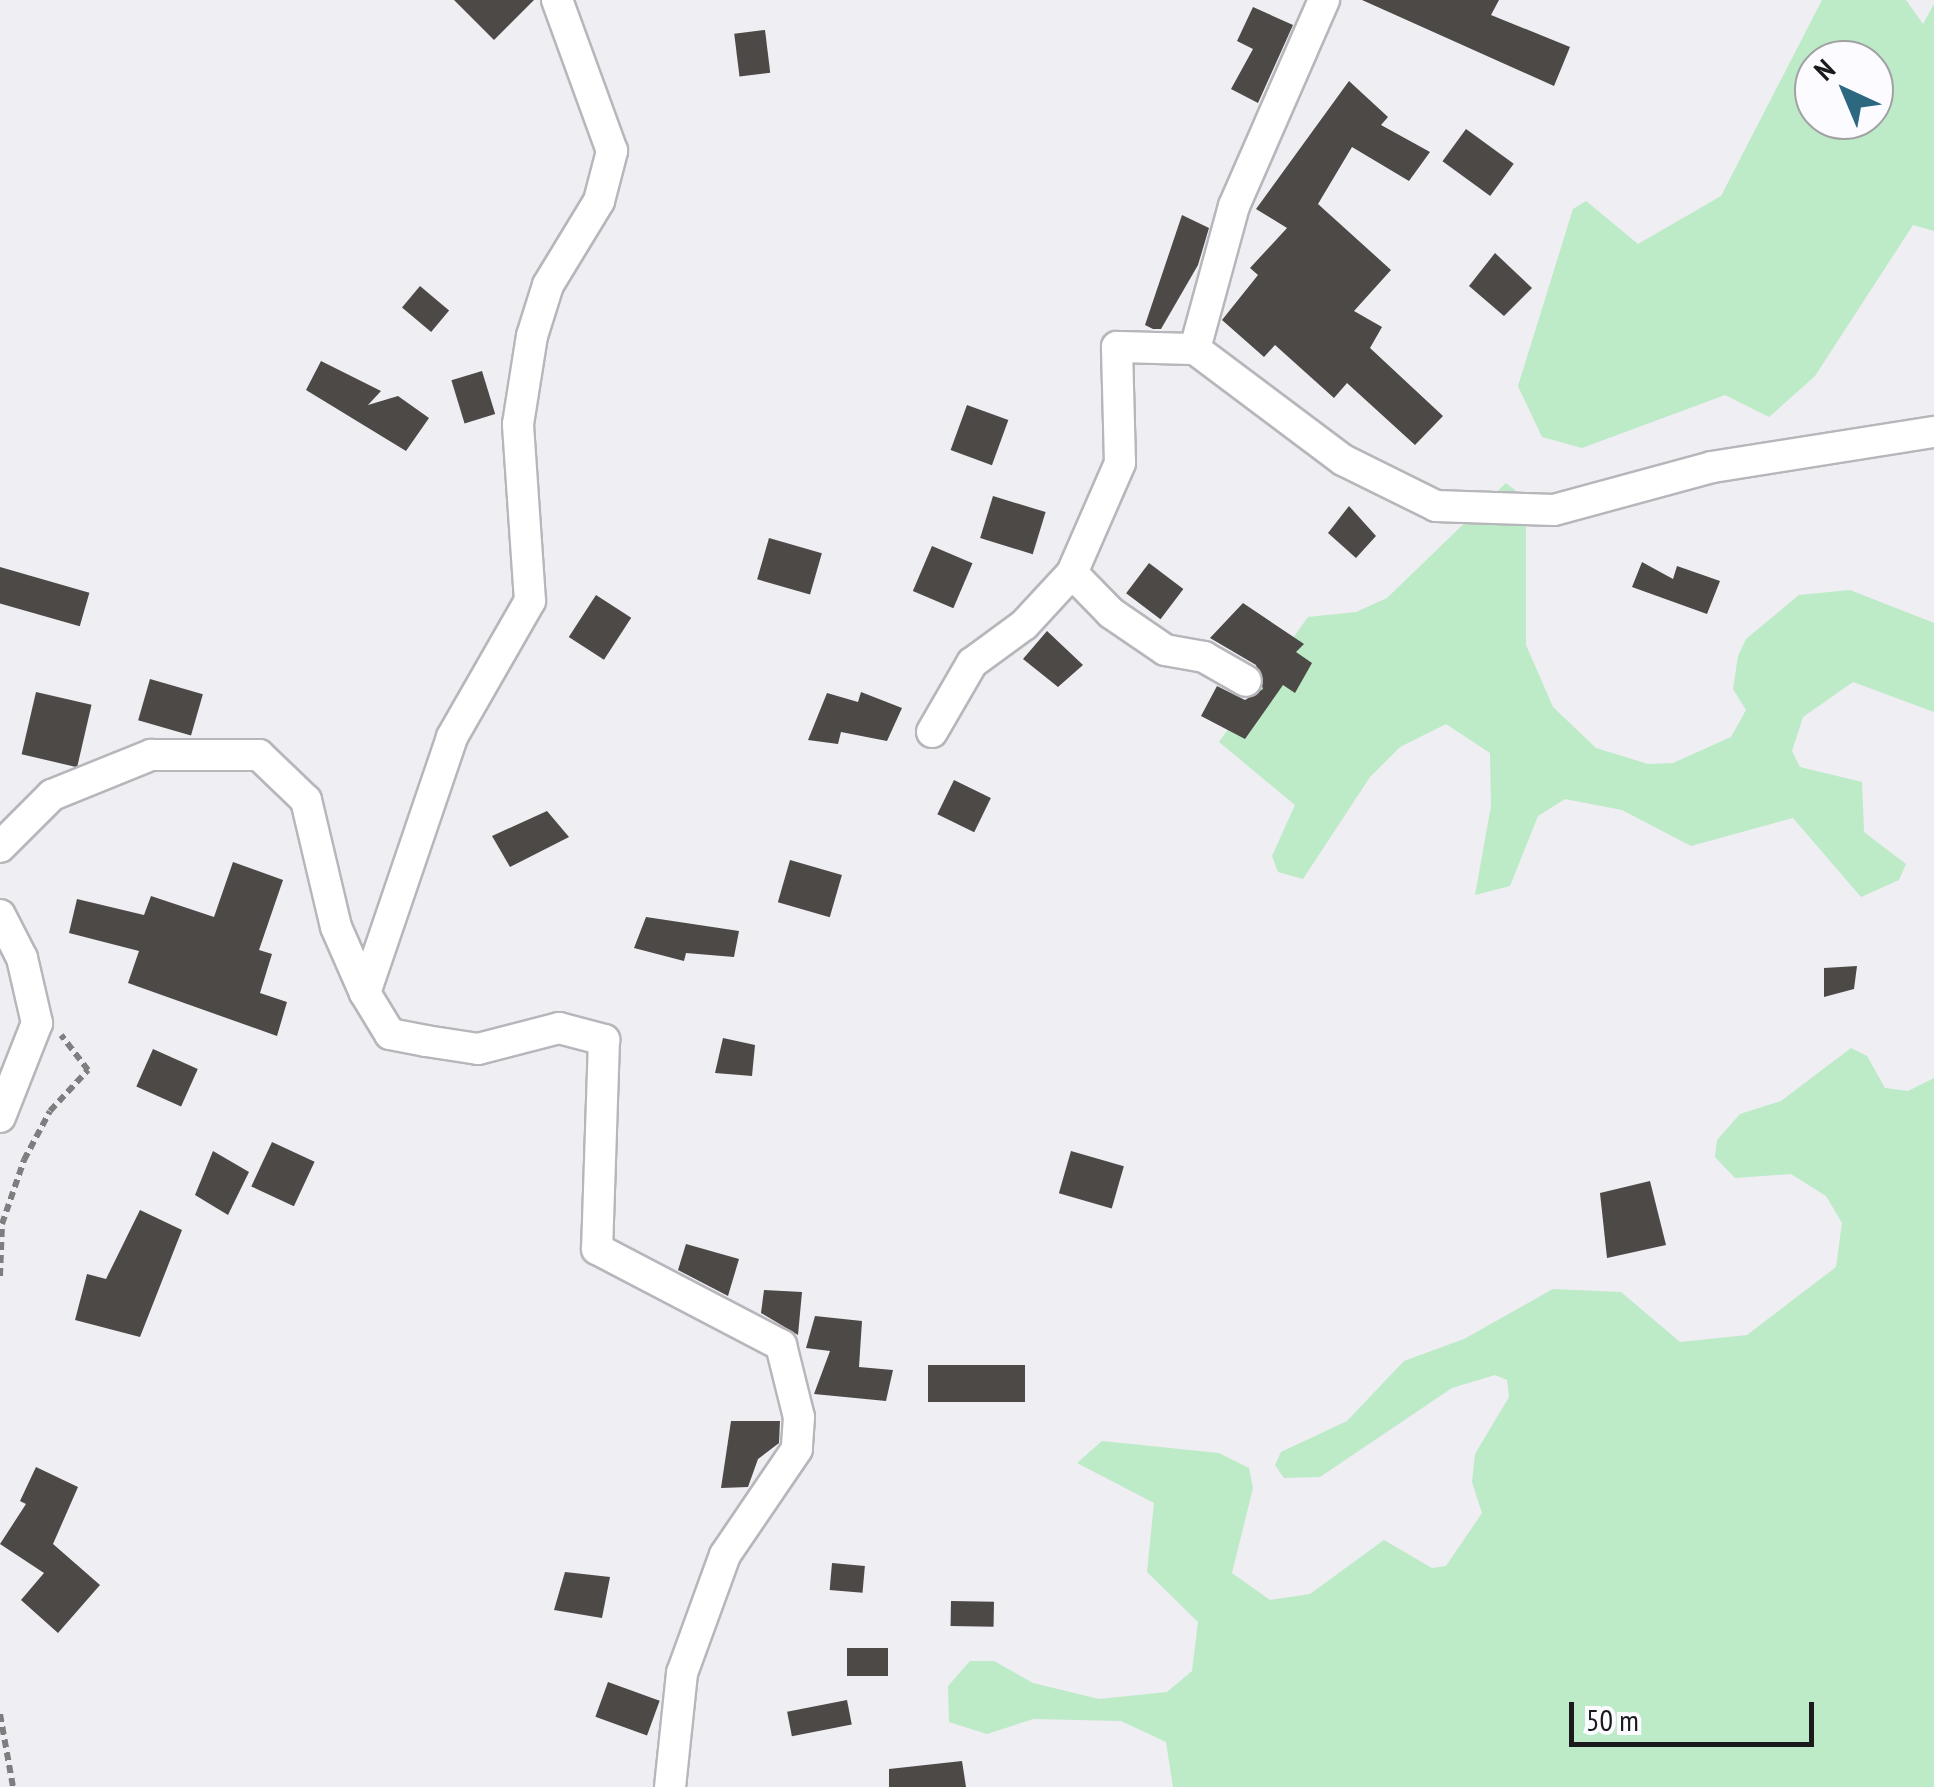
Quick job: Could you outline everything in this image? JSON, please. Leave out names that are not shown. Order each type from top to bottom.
[{"type":"street","points":[[365,993],[452,737],[530,601],[518,424],[532,336],[548,286],[599,201],[612,151],[557,0]]},
{"type":"street","points":[[1196,349],[1234,206],[1324,0]]},
{"type":"street","points":[[932,732],[972,662],[1024,625],[1072,573],[1120,463],[1116,347],[1196,349],[1343,460],[1436,506],[1554,510],[1712,467],[1934,432]]},
{"type":"street","points":[[1072,573],[1111,614],[1165,650],[1204,657],[1246,681]]},
{"type":"street","points":[[0,848],[52,795],[151,755],[259,755],[306,800],[336,927],[365,993],[390,1034],[478,1049],[559,1028],[604,1040],[598,1249],[781,1345],[799,1417],[797,1450],[725,1555],[682,1673],[670,1787]]},
{"type":"street","points":[[0,915],[22,958],[37,1023],[0,1117]]},
{"type":"path","points":[[0,1276],[2,1224],[24,1160],[50,1112],[88,1070],[66,1038],[37,1023]]},
{"type":"path","points":[[0,1714],[12,1787]]},
{"type":"green space","points":[[1822,0],[1906,0],[1923,24],[1934,4],[1934,231],[1913,225],[1815,376],[1769,417],[1725,395],[1582,448],[1542,437],[1518,386],[1573,209],[1586,201],[1638,244],[1721,196],[1794,54],[1794,140],[1894,140],[1894,40],[1801,40]]},
{"type":"green space","points":[[1506,483],[1526,499],[1526,645],[1553,707],[1596,748],[1648,764],[1673,763],[1731,737],[1746,710],[1733,689],[1738,656],[1746,639],[1799,595],[1850,590],[1934,623],[1934,712],[1853,682],[1803,717],[1792,751],[1800,767],[1862,782],[1864,832],[1906,864],[1899,880],[1861,897],[1793,818],[1691,846],[1622,810],[1565,799],[1538,816],[1510,886],[1475,895],[1491,806],[1490,753],[1446,724],[1400,747],[1370,777],[1303,879],[1278,872],[1272,856],[1295,805],[1219,742],[1308,617],[1356,612],[1387,598]]},
{"type":"green space","points":[[1851,1048],[1867,1056],[1885,1088],[1908,1091],[1934,1078],[1934,1787],[1173,1787],[1166,1742],[1121,1721],[1033,1719],[987,1734],[949,1722],[948,1686],[970,1661],[994,1661],[1033,1683],[1099,1699],[1167,1692],[1192,1671],[1198,1622],[1147,1572],[1154,1503],[1077,1463],[1102,1441],[1219,1453],[1249,1468],[1253,1488],[1232,1573],[1270,1600],[1310,1594],[1384,1540],[1432,1568],[1446,1566],[1482,1513],[1472,1482],[1475,1454],[1509,1397],[1507,1380],[1495,1375],[1452,1388],[1320,1477],[1284,1478],[1275,1465],[1281,1452],[1347,1421],[1404,1361],[1464,1339],[1553,1289],[1621,1292],[1680,1342],[1747,1335],[1836,1267],[1842,1223],[1826,1196],[1791,1174],[1735,1178],[1715,1157],[1717,1140],[1740,1114],[1781,1101]]},
{"type":"building","points":[[454,0],[534,0],[494,40]]},
{"type":"building","points":[[1362,0],[1499,0],[1491,15],[1570,47],[1554,86]]},
{"type":"building","points":[[1253,7],[1293,25],[1258,103],[1231,89],[1253,49],[1237,41]]},
{"type":"building","points":[[765,30],[770,73],[739,76],[734,34]]},
{"type":"building","points":[[1349,81],[1388,117],[1381,125],[1430,152],[1409,181],[1352,147],[1318,204],[1391,270],[1354,311],[1382,327],[1370,348],[1443,416],[1415,445],[1347,383],[1334,398],[1275,345],[1264,357],[1222,320],[1258,275],[1250,268],[1287,228],[1256,209]]},
{"type":"building","points":[[1466,129],[1514,164],[1490,196],[1442,161]]},
{"type":"building","points":[[1182,215],[1209,228],[1198,265],[1161,329],[1153,329],[1145,325]]},
{"type":"building","points":[[1495,253],[1532,288],[1504,316],[1469,286]]},
{"type":"building","points":[[420,286],[449,310],[431,332],[402,307]]},
{"type":"building","points":[[321,361],[381,391],[368,405],[398,396],[429,418],[406,451],[306,390]]},
{"type":"building","points":[[482,371],[495,414],[465,423],[451,380]]},
{"type":"building","points":[[967,405],[1008,420],[992,465],[951,450]]},
{"type":"building","points":[[993,496],[1046,512],[1033,554],[980,538]]},
{"type":"building","points":[[1349,506],[1376,536],[1356,558],[1328,533]]},
{"type":"building","points":[[769,538],[822,553],[810,594],[757,579]]},
{"type":"building","points":[[932,546],[973,563],[953,608],[913,591]]},
{"type":"building","points":[[1642,562],[1673,579],[1677,566],[1720,581],[1707,614],[1632,587]]},
{"type":"building","points":[[1149,563],[1183,589],[1160,619],[1126,593]]},
{"type":"building","points":[[0,567],[89,593],[80,626],[0,603]]},
{"type":"building","points":[[596,595],[631,618],[604,660],[569,637]]},
{"type":"building","points":[[1243,603],[1304,644],[1296,652],[1312,663],[1295,693],[1283,685],[1245,739],[1201,716],[1217,686],[1245,700],[1263,689],[1256,665],[1210,638]]},
{"type":"building","points":[[1047,631],[1083,665],[1058,687],[1023,659]]},
{"type":"building","points":[[150,679],[203,694],[191,735],[138,720]]},
{"type":"building","points":[[36,692],[92,705],[77,767],[22,754]]},
{"type":"building","points":[[861,692],[902,708],[887,741],[841,732],[838,744],[808,740],[827,693],[858,702]]},
{"type":"building","points":[[954,780],[991,798],[974,832],[937,814]]},
{"type":"building","points":[[547,811],[569,837],[510,867],[492,836]]},
{"type":"building","points":[[790,860],[842,875],[830,917],[778,902]]},
{"type":"building","points":[[233,862],[283,880],[259,950],[272,954],[260,993],[287,1002],[277,1036],[128,983],[139,951],[69,933],[77,899],[144,915],[151,896],[214,917]]},
{"type":"building","points":[[646,917],[739,931],[734,957],[686,953],[684,961],[634,948]]},
{"type":"building","points":[[1857,966],[1854,989],[1824,997],[1824,968]]},
{"type":"building","points":[[723,1038],[755,1045],[752,1076],[715,1073]]},
{"type":"building","points":[[153,1049],[198,1069],[181,1106],[136,1086]]},
{"type":"building","points":[[272,1142],[315,1162],[294,1206],[251,1186]]},
{"type":"building","points":[[213,1151],[249,1172],[228,1215],[195,1195]]},
{"type":"building","points":[[1071,1151],[1124,1166],[1112,1208],[1059,1193]]},
{"type":"building","points":[[1650,1181],[1666,1245],[1607,1258],[1600,1193]]},
{"type":"building","points":[[140,1210],[182,1230],[140,1337],[75,1320],[87,1274],[106,1279]]},
{"type":"building","points":[[686,1244],[739,1259],[728,1296],[678,1270]]},
{"type":"building","points":[[764,1290],[802,1292],[798,1335],[761,1313]]},
{"type":"building","points":[[815,1316],[862,1321],[859,1367],[893,1370],[886,1401],[814,1394],[830,1351],[806,1348]]},
{"type":"building","points":[[928,1365],[1025,1365],[1025,1402],[928,1402]]},
{"type":"building","points":[[731,1421],[780,1421],[779,1443],[758,1459],[748,1487],[721,1488]]},
{"type":"building","points":[[36,1467],[78,1487],[53,1544],[100,1585],[58,1633],[21,1600],[44,1573],[0,1544],[26,1504],[20,1501]]},
{"type":"building","points":[[832,1563],[865,1566],[863,1593],[830,1590]]},
{"type":"building","points":[[565,1572],[610,1577],[602,1618],[554,1610]]},
{"type":"building","points":[[951,1601],[994,1602],[994,1627],[951,1626]]},
{"type":"building","points":[[847,1648],[888,1648],[888,1676],[847,1676]]},
{"type":"building","points":[[608,1682],[660,1701],[647,1736],[595,1717]]},
{"type":"building","points":[[847,1700],[852,1725],[792,1736],[787,1712]]},
{"type":"building","points":[[962,1761],[966,1787],[889,1787],[889,1769]]}]
